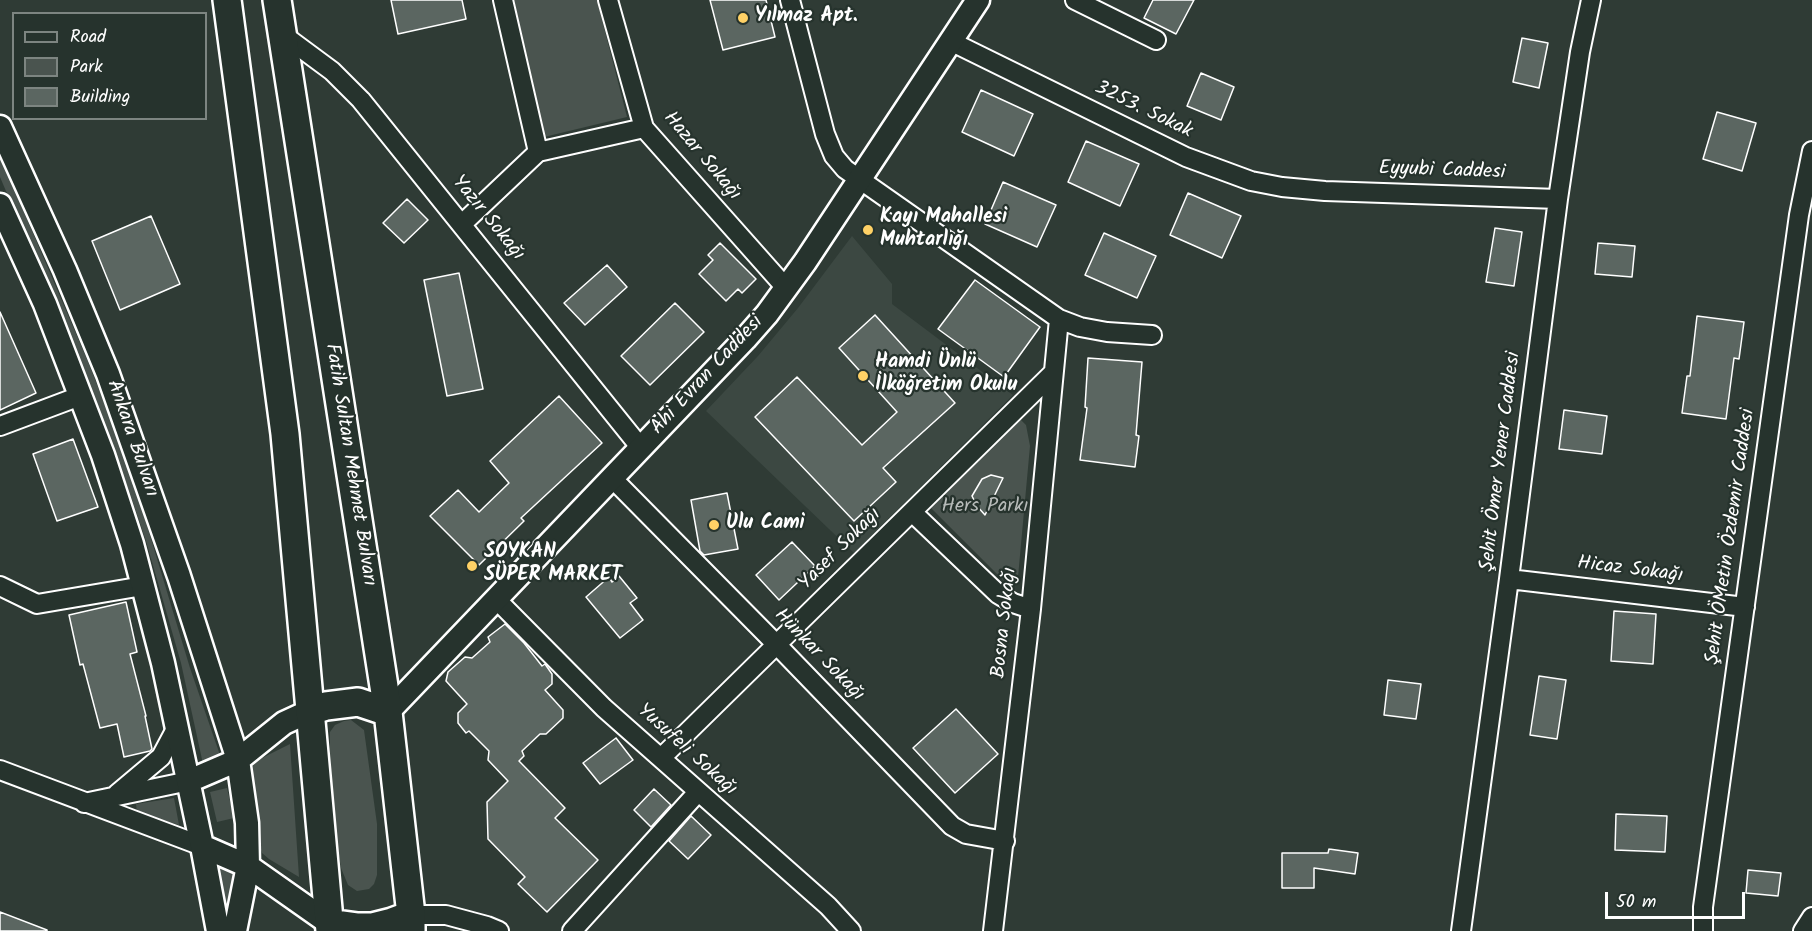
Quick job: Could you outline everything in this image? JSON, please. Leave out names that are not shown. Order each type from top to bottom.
[{"type":"highway","points":[[227,0],[285,434],[329,927],[372,927],[392,922],[411,923]]},
{"type":"highway","name":"Fatih Sultan Mehmet Bulvarı","points":[[277,0],[388,712],[411,923]]},
{"type":"highway","points":[[310,711],[342,703],[358,702],[388,712]]},
{"type":"main road","name":"Ahi Evran Caddesi","points":[[388,712],[745,339],[786,288],[978,0]]},
{"type":"main road","name":"Ankara Bulvarı","points":[[0,127],[65,270],[108,374],[179,576],[238,760],[247,824],[248,866],[235,931]]},
{"type":"main road","name":"Ankara Bulvarı","points":[[0,205],[45,304],[103,455],[132,544],[177,727],[218,931]]},
{"type":"main road","points":[[189,781],[238,760],[284,723],[310,711]]},
{"type":"main road","points":[[202,846],[248,866],[329,927]]},
{"type":"street","points":[[503,0],[538,152]]},
{"type":"street","name":"Hazar Sokağı","points":[[608,0],[644,128],[786,288]]},
{"type":"street","points":[[790,0],[825,134],[834,156],[845,169],[1059,319],[1080,327],[1107,332],[1152,335]]},
{"type":"street","points":[[1076,0],[1156,40]]},
{"type":"street","name":"Şehit Ömer Yener Caddesi","points":[[1461,931],[1558,199],[1580,52],[1591,0]]},
{"type":"street","name":"Yazır Sokağı","points":[[282,34],[332,71],[361,100],[640,448]]},
{"type":"street","name":"3253. Sokak","points":[[951,41],[1186,157],[1218,170],[1251,181],[1325,191]]},
{"type":"street","points":[[462,224],[538,152],[644,128]]},
{"type":"street","name":"Şehit ÖMetin Özdemir Caddesi","points":[[1703,931],[1703,907],[1799,215],[1812,151]]},
{"type":"street","name":"Eyyubi Caddesi","points":[[1325,191],[1558,199]]},
{"type":"street","name":"Bosna Sokağı","points":[[993,931],[1031,609],[1059,319]]},
{"type":"street","name":"Yasef Sokağı","points":[[661,758],[1053,373]]},
{"type":"street","points":[[0,426],[80,396]]},
{"type":"street","name":"Hünkar Sokağı","points":[[612,478],[952,826],[966,834],[1005,841]]},
{"type":"street","points":[[912,512],[998,594],[1013,603],[1031,609]]},
{"type":"street","name":"Hicaz Sokağı","points":[[1509,579],[1745,607]]},
{"type":"street","points":[[0,586],[37,604],[143,586]]},
{"type":"street","name":"Yusufeli Sokağı","points":[[496,599],[604,708],[828,906],[851,931]]},
{"type":"street","points":[[115,796],[161,757],[177,727]]},
{"type":"street","points":[[0,770],[202,846]]},
{"type":"street","points":[[84,803],[189,781]]},
{"type":"street","points":[[572,931],[698,792]]},
{"type":"street","points":[[411,923],[446,915],[499,931]]},
{"type":"street","points":[[1803,931],[1812,917]]},
{"type":"shaded area","name":"Hamdi Ünlü İlköğretim Okulu","points":[[852,236],[892,284],[892,304],[1013,395],[854,553],[706,411],[758,356],[798,308]]},
{"type":"green space","points":[[514,0],[597,0],[627,117],[544,137]]},
{"type":"green space","points":[[0,156],[89,364],[115,431],[136,489],[190,668],[221,758],[203,764],[181,663],[146,541],[128,488],[73,349],[0,177]]},
{"type":"green space","name":"Hers Parkı","points":[[1020,419],[1026,425],[1030,446],[1018,577],[1011,583],[1005,582],[931,508]]},
{"type":"green space","points":[[351,720],[364,730],[377,824],[377,875],[374,884],[369,889],[357,891],[348,885],[341,868],[335,831],[330,753],[330,732],[335,725]]},
{"type":"green space","points":[[290,744],[299,877],[262,853],[248,769],[250,764]]},
{"type":"green space","points":[[227,788],[234,818],[217,822],[210,792]]},
{"type":"green space","points":[[174,798],[179,825],[137,812],[136,804]]},
{"type":"green space","points":[[225,866],[236,877],[231,911],[224,913],[218,867]]},
{"type":"building","points":[[391,0],[462,0],[466,19],[398,34]]},
{"type":"building","name":"Yılmaz Apt.","points":[[710,0],[766,0],[775,37],[723,50]]},
{"type":"building","points":[[1153,0],[1194,0],[1176,34],[1144,18]]},
{"type":"building","points":[[1522,38],[1548,43],[1539,88],[1513,82]]},
{"type":"building","points":[[1201,73],[1234,87],[1221,120],[1187,106]]},
{"type":"building","points":[[981,90],[1033,114],[1014,156],[962,132]]},
{"type":"building","points":[[1717,112],[1756,123],[1742,171],[1703,159]]},
{"type":"building","points":[[1086,141],[1139,164],[1120,206],[1068,182]]},
{"type":"building","points":[[1003,182],[1056,205],[1037,247],[985,224]]},
{"type":"building","points":[[1188,193],[1241,216],[1222,258],[1170,235]]},
{"type":"building","points":[[407,199],[428,220],[404,243],[383,223]]},
{"type":"building","points":[[151,216],[180,284],[120,310],[92,241]]},
{"type":"building","points":[[1495,228],[1522,232],[1514,286],[1486,282]]},
{"type":"building","points":[[1104,233],[1156,256],[1137,298],[1085,275]]},
{"type":"building","points":[[720,243],[756,279],[742,293],[738,289],[726,301],[699,274],[713,260],[708,255]]},
{"type":"building","points":[[1598,243],[1635,246],[1632,277],[1595,274]]},
{"type":"building","points":[[607,265],[627,287],[585,325],[564,303]]},
{"type":"building","points":[[459,273],[483,389],[447,396],[424,280]]},
{"type":"building","points":[[975,280],[1040,327],[1004,377],[938,329]]},
{"type":"building","points":[[675,303],[704,332],[650,385],[621,356]]},
{"type":"building","points":[[0,312],[36,393],[0,410]]},
{"type":"building","points":[[875,315],[955,403],[883,468],[896,482],[854,521],[755,417],[797,377],[862,445],[897,412],[839,348]]},
{"type":"building","points":[[1697,316],[1744,322],[1739,359],[1734,358],[1726,419],[1682,413],[1687,376],[1690,376]]},
{"type":"building","points":[[1088,358],[1142,362],[1136,435],[1139,436],[1135,467],[1080,460],[1087,408],[1085,407]]},
{"type":"building","points":[[559,396],[602,443],[521,518],[524,521],[479,565],[430,516],[458,490],[479,512],[509,483],[490,461]]},
{"type":"building","points":[[1564,410],[1607,416],[1602,454],[1559,449]]},
{"type":"building","points":[[73,439],[98,507],[57,521],[33,454]]},
{"type":"building","points":[[991,475],[1003,478],[985,515],[972,496],[982,479]]},
{"type":"building","name":"Ulu Cami","points":[[727,493],[738,549],[704,555],[700,551],[691,500]]},
{"type":"building","points":[[792,542],[815,566],[779,600],[756,575]]},
{"type":"building","points":[[619,576],[637,598],[630,603],[643,620],[620,638],[586,597],[609,577],[612,582]]},
{"type":"building","points":[[126,602],[137,652],[130,654],[152,749],[124,757],[117,724],[100,728],[83,664],[80,665],[69,615]]},
{"type":"building","points":[[1614,611],[1656,614],[1653,664],[1611,661]]},
{"type":"building","points":[[505,624],[542,666],[545,664],[552,674],[552,684],[545,690],[563,710],[563,718],[546,734],[540,734],[522,751],[524,756],[519,761],[565,808],[555,818],[598,860],[547,912],[518,884],[525,877],[488,839],[487,802],[508,781],[488,760],[489,751],[469,731],[466,733],[458,723],[458,713],[467,704],[446,681],[448,672],[465,657],[472,658],[490,642],[488,637]]},
{"type":"building","points":[[1539,676],[1566,680],[1557,739],[1530,735]]},
{"type":"building","points":[[1388,680],[1421,684],[1416,719],[1384,715]]},
{"type":"building","points":[[956,709],[998,754],[955,793],[913,748]]},
{"type":"building","points":[[616,738],[633,760],[600,784],[583,763]]},
{"type":"building","points":[[654,789],[671,805],[651,827],[634,810]]},
{"type":"building","points":[[1616,814],[1667,816],[1665,852],[1615,850]]},
{"type":"building","points":[[691,816],[711,835],[688,859],[669,841]]},
{"type":"building","points":[[1329,849],[1358,853],[1355,874],[1314,868],[1314,888],[1282,888],[1282,853],[1328,853]]},
{"type":"building","points":[[1748,870],[1781,873],[1778,896],[1746,893]]},
{"type":"building","points":[[0,912],[47,930],[47,931],[0,931]]},
{"type":"place","name":"Yılmaz Apt.","points":[[743,18]]},
{"type":"place","name":"Kayı Mahallesi Muhtarlığı","points":[[868,230]]},
{"type":"place","name":"Hamdi Ünlü İlköğretim Okulu","points":[[863,376]]},
{"type":"place","name":"Ulu Cami","points":[[714,525]]},
{"type":"place","name":"SOYKAN SÜPER MARKET","points":[[472,566]]}]
